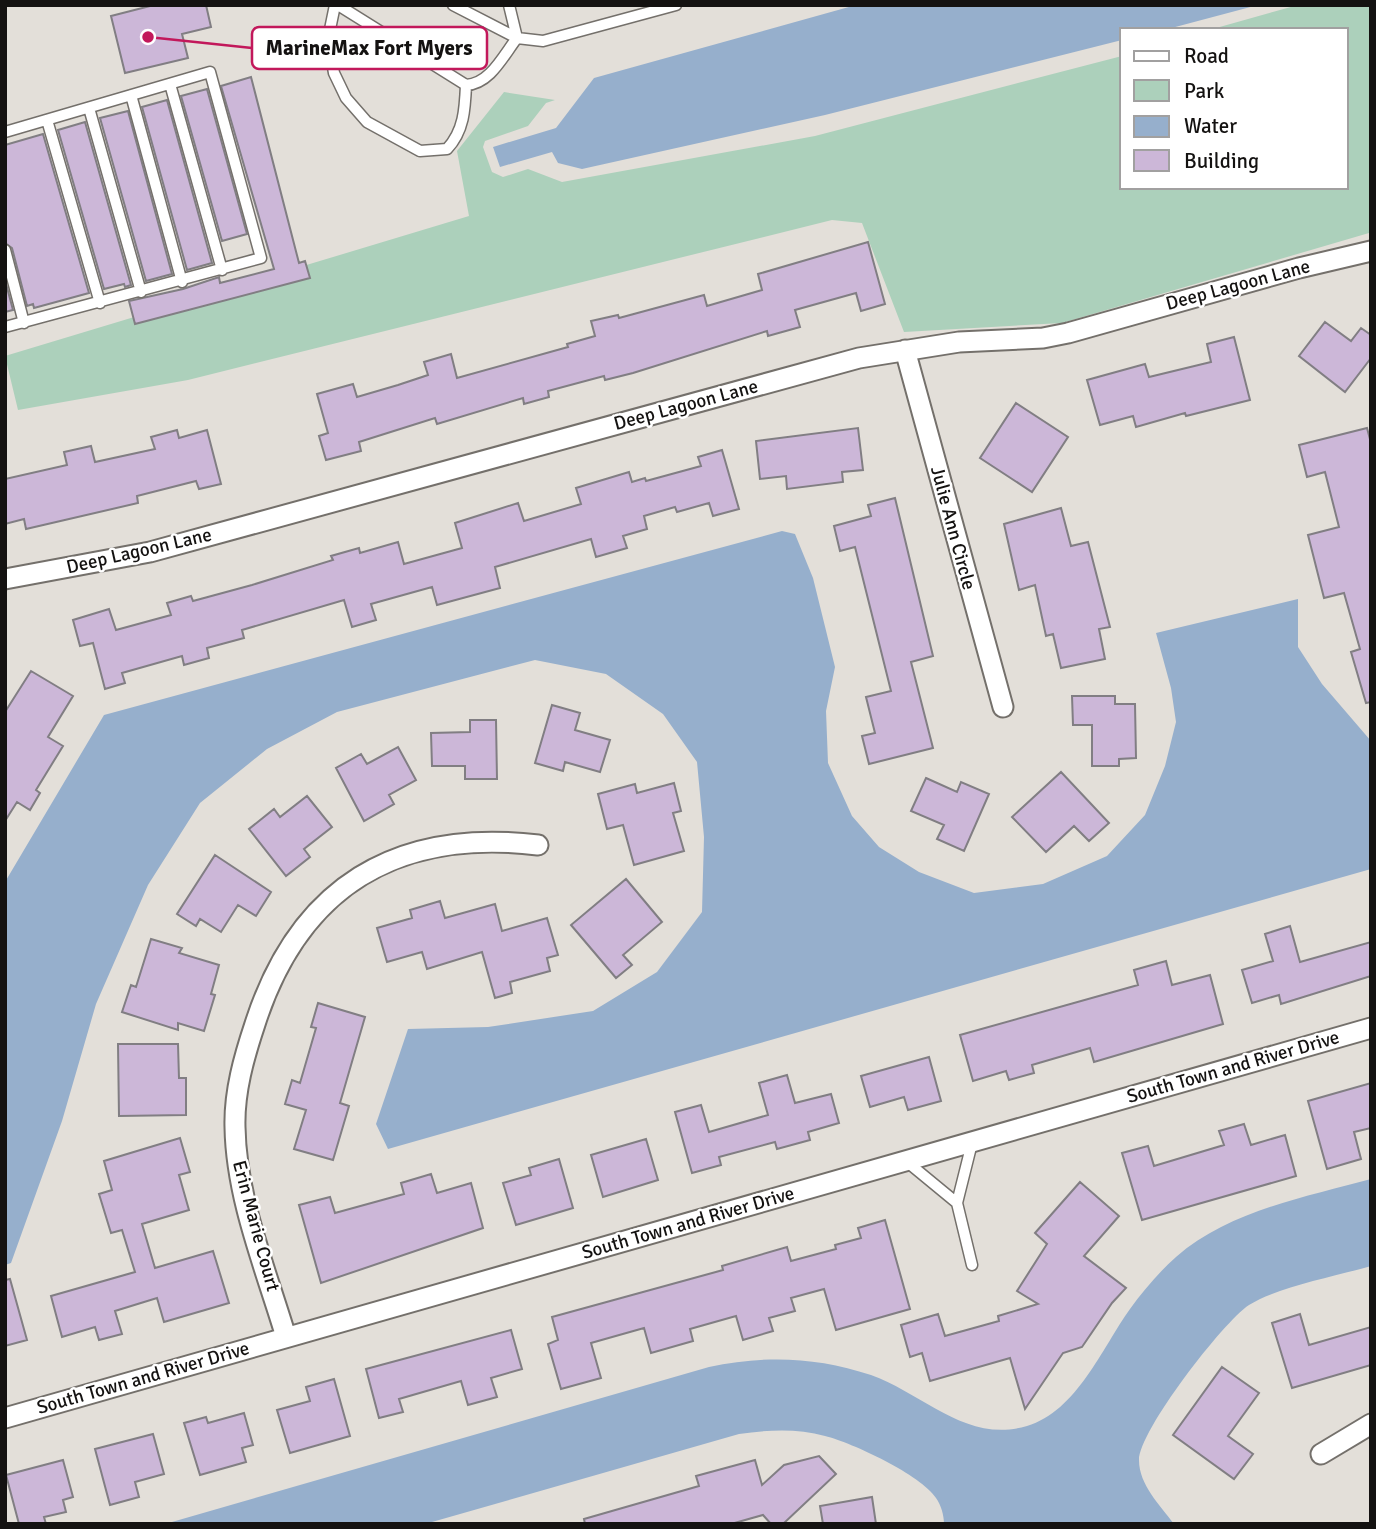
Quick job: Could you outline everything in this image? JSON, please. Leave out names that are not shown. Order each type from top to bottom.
[{"type":"street","name":"Deep Lagoon Lane","points":[[5,579],[150,552],[832,365],[905,350],[1068,333],[1298,268],[1371,251]]},
{"type":"street","name":"Julie Ann Circle","points":[[905,350],[1003,706]]},
{"type":"street","name":"Erin Marie Court","points":[[286,1337],[241,1182],[234,1125],[243,1066],[274,973],[311,917],[350,884],[394,858],[442,845],[488,841],[538,845]]},
{"type":"street","name":"South Town and River Drive","points":[[5,1418],[1371,1028]]},
{"type":"street","points":[[1321,1454],[1371,1424]]},
{"type":"lane","points":[[466,85],[465,110],[458,137],[447,149],[420,151],[367,122],[346,98],[334,74],[328,39],[337,5],[466,85],[476,84],[489,75],[517,38]]},
{"type":"lane","points":[[453,5],[517,38],[543,41],[575,35],[676,5]]},
{"type":"lane","points":[[509,5],[517,38]]},
{"type":"lane","points":[[5,132],[211,72],[261,258],[181,282],[5,327]]},
{"type":"lane","points":[[170,84],[222,270]]},
{"type":"lane","points":[[131,95],[181,282]]},
{"type":"lane","points":[[89,107],[141,292]]},
{"type":"lane","points":[[47,120],[100,303]]},
{"type":"lane","points":[[5,250],[24,323]]},
{"type":"lane","points":[[972,1142],[957,1203],[972,1265]]},
{"type":"lane","points":[[906,1161],[957,1203]]},
{"type":"green space","points":[[1298,5],[1371,5],[1369,233],[1062,323],[904,332],[862,223],[832,220],[188,380],[18,410],[5,356],[469,216],[457,151],[504,92],[555,100],[546,103],[528,126],[485,141],[483,147],[492,172],[503,177],[528,169],[562,182],[815,136],[1120,57],[1120,189],[1348,189],[1348,28],[1216,28]]},
{"type":"water","points":[[856,5],[1258,5],[1172,28],[1120,28],[1120,41],[825,115],[582,169],[558,163],[552,152],[500,167],[493,147],[556,128],[594,78]]},
{"type":"water","points":[[782,531],[795,534],[813,578],[835,667],[826,711],[828,763],[852,816],[879,847],[919,872],[974,893],[1043,884],[1107,856],[1145,815],[1165,766],[1176,722],[1171,688],[1156,633],[1298,599],[1298,647],[1322,684],[1371,741],[1371,869],[388,1149],[376,1124],[408,1029],[488,1027],[593,1011],[657,972],[702,912],[704,837],[697,762],[663,714],[606,674],[535,660],[337,712],[267,749],[200,803],[148,885],[96,1004],[62,1121],[11,1263],[5,1265],[5,882],[104,715]]},
{"type":"water","points":[[1371,1179],[1371,1266],[1291,1287],[1249,1305],[1203,1354],[1153,1426],[1143,1446],[1139,1460],[1140,1469],[1151,1494],[1174,1524],[944,1524],[942,1510],[936,1498],[902,1470],[837,1440],[814,1433],[782,1430],[739,1434],[425,1524],[165,1524],[730,1363],[791,1360],[831,1364],[890,1383],[965,1423],[1005,1430],[1027,1426],[1045,1418],[1074,1393],[1146,1289],[1176,1257],[1197,1241],[1269,1207]]},
{"type":"building","points":[[154,5],[206,5],[211,27],[182,34],[188,58],[125,73],[111,16]]},
{"type":"building","points":[[251,77],[299,263],[305,261],[310,278],[135,324],[129,301],[183,289],[219,277],[220,283],[274,269],[221,86]]},
{"type":"building","points":[[207,89],[247,234],[222,241],[181,96]]},
{"type":"building","points":[[167,100],[212,263],[187,270],[142,107]]},
{"type":"building","points":[[128,111],[172,274],[146,281],[100,118]]},
{"type":"building","points":[[85,122],[131,285],[125,287],[124,284],[104,289],[58,130]]},
{"type":"building","points":[[43,134],[89,293],[34,308],[33,304],[27,306],[12,248],[5,243],[5,145]]},
{"type":"building","points":[[868,242],[885,304],[861,311],[856,293],[795,310],[800,327],[768,336],[767,331],[633,373],[605,380],[604,376],[548,391],[549,397],[524,404],[523,398],[437,424],[435,418],[359,442],[361,451],[326,460],[319,436],[328,433],[317,394],[353,384],[357,397],[398,385],[428,375],[424,362],[451,354],[457,378],[568,347],[567,344],[595,336],[591,321],[618,315],[619,318],[704,295],[707,306],[762,290],[758,274]]},
{"type":"building","points":[[5,280],[13,310],[5,312]]},
{"type":"building","points":[[1325,322],[1351,341],[1361,328],[1371,335],[1371,358],[1345,392],[1299,356]]},
{"type":"building","points":[[1234,337],[1250,400],[1186,416],[1185,413],[1136,427],[1133,416],[1100,425],[1087,380],[1145,364],[1149,377],[1211,362],[1207,344]]},
{"type":"building","points":[[1016,403],[1068,437],[1032,492],[980,458]]},
{"type":"building","points":[[858,428],[863,470],[842,472],[843,482],[787,489],[786,476],[760,479],[756,441]]},
{"type":"building","points":[[1367,428],[1371,443],[1371,702],[1366,703],[1351,652],[1360,649],[1344,593],[1324,598],[1308,535],[1339,527],[1325,472],[1307,477],[1299,445]]},
{"type":"building","points":[[177,430],[179,438],[207,430],[221,484],[199,489],[196,481],[137,496],[138,503],[26,529],[24,519],[5,524],[5,479],[67,465],[64,452],[91,446],[95,462],[155,449],[151,437]]},
{"type":"building","points":[[722,450],[739,509],[713,516],[709,503],[677,512],[675,507],[644,516],[647,529],[623,536],[627,548],[596,557],[591,539],[495,567],[500,588],[437,605],[432,587],[371,604],[376,620],[352,627],[344,600],[242,630],[244,638],[207,648],[209,658],[184,665],[182,656],[122,673],[125,683],[105,689],[93,643],[80,646],[73,620],[109,609],[116,630],[171,615],[167,603],[191,596],[193,601],[333,560],[331,556],[359,548],[360,553],[398,542],[404,564],[462,548],[455,523],[518,503],[524,521],[581,504],[576,488],[629,472],[632,482],[645,478],[646,481],[701,466],[698,457]]},
{"type":"building","points":[[895,498],[933,656],[911,662],[933,748],[869,764],[862,736],[875,733],[866,697],[891,691],[855,547],[840,551],[834,526],[871,516],[868,505]]},
{"type":"building","points":[[1061,508],[1071,546],[1088,542],[1110,627],[1099,629],[1105,659],[1061,668],[1053,634],[1046,636],[1035,585],[1019,590],[1004,524]]},
{"type":"building","points":[[31,671],[73,696],[48,737],[63,746],[36,790],[40,793],[30,810],[17,802],[5,821],[5,712]]},
{"type":"building","points":[[1072,696],[1115,696],[1115,704],[1135,704],[1136,758],[1119,759],[1119,766],[1092,766],[1092,725],[1073,725]]},
{"type":"building","points":[[552,705],[580,713],[575,730],[610,740],[600,772],[565,762],[563,771],[535,763]]},
{"type":"building","points":[[470,720],[496,720],[497,779],[465,779],[465,766],[432,766],[431,733],[470,732]]},
{"type":"building","points":[[398,747],[416,780],[389,795],[394,804],[364,821],[336,768],[361,754],[367,764]]},
{"type":"building","points":[[1061,772],[1109,823],[1089,841],[1074,826],[1046,852],[1012,817]]},
{"type":"building","points":[[926,778],[957,792],[961,782],[989,794],[964,851],[937,839],[944,825],[911,811]]},
{"type":"building","points":[[674,783],[681,811],[673,813],[684,851],[634,865],[623,825],[607,829],[598,794],[635,784],[637,793]]},
{"type":"building","points":[[307,796],[332,827],[304,849],[310,857],[286,876],[249,829],[274,809],[280,817]]},
{"type":"building","points":[[215,855],[271,892],[256,916],[238,905],[221,932],[200,919],[196,926],[177,914]]},
{"type":"building","points":[[626,879],[662,922],[623,955],[632,965],[616,978],[571,925]]},
{"type":"building","points":[[440,901],[445,918],[495,904],[502,931],[547,918],[558,955],[547,958],[550,971],[510,982],[512,993],[495,998],[482,952],[427,969],[422,952],[387,962],[377,928],[412,918],[410,910]]},
{"type":"building","points":[[1290,926],[1300,962],[1371,942],[1371,976],[1281,1004],[1279,995],[1252,1003],[1242,970],[1273,961],[1265,934]]},
{"type":"building","points":[[151,939],[182,948],[179,953],[219,965],[211,994],[215,995],[204,1031],[178,1023],[178,1030],[122,1012],[131,985],[136,987]]},
{"type":"building","points":[[1166,961],[1172,985],[1210,975],[1223,1024],[1094,1062],[1090,1048],[1032,1065],[1034,1073],[1009,1080],[1006,1071],[973,1081],[960,1035],[1138,985],[1134,970]]},
{"type":"building","points":[[318,1003],[365,1017],[340,1103],[349,1106],[333,1160],[294,1149],[306,1110],[285,1104],[292,1080],[300,1083],[316,1028],[311,1027]]},
{"type":"building","points":[[118,1044],[178,1044],[179,1078],[186,1078],[186,1115],[119,1116]]},
{"type":"building","points":[[929,1057],[941,1101],[908,1110],[904,1097],[870,1107],[861,1076]]},
{"type":"building","points":[[787,1075],[795,1103],[831,1094],[839,1123],[808,1132],[810,1140],[777,1149],[775,1142],[719,1157],[721,1165],[692,1173],[675,1112],[701,1105],[709,1132],[768,1115],[759,1083]]},
{"type":"building","points":[[1371,1083],[1371,1128],[1354,1132],[1361,1159],[1327,1169],[1308,1101]]},
{"type":"building","points":[[1244,1124],[1251,1145],[1285,1135],[1296,1176],[1142,1220],[1122,1153],[1148,1146],[1154,1166],[1224,1145],[1219,1131]]},
{"type":"building","points":[[180,1138],[190,1172],[179,1175],[189,1210],[142,1224],[155,1268],[213,1251],[229,1303],[164,1322],[157,1298],[115,1311],[122,1334],[99,1340],[95,1327],[62,1337],[51,1296],[135,1272],[122,1230],[111,1233],[99,1194],[112,1190],[104,1161]]},
{"type":"building","points":[[646,1139],[658,1180],[603,1197],[591,1155]]},
{"type":"building","points":[[559,1159],[573,1208],[516,1225],[503,1183],[531,1175],[529,1168]]},
{"type":"building","points":[[431,1174],[437,1193],[471,1183],[483,1228],[321,1283],[299,1205],[330,1197],[335,1213],[404,1194],[401,1183]]},
{"type":"building","points":[[1080,1182],[1119,1216],[1084,1256],[1126,1288],[1112,1303],[1082,1347],[1063,1353],[1025,1409],[1010,1358],[930,1381],[922,1353],[910,1357],[901,1325],[938,1314],[945,1336],[999,1321],[998,1316],[1038,1304],[1017,1291],[1047,1244],[1035,1233]]},
{"type":"building","points":[[885,1220],[910,1309],[836,1330],[824,1289],[791,1298],[795,1311],[769,1318],[773,1331],[743,1340],[736,1316],[690,1329],[693,1341],[651,1353],[644,1328],[591,1343],[601,1378],[561,1389],[548,1344],[558,1340],[552,1317],[723,1270],[722,1266],[787,1247],[791,1261],[836,1249],[835,1245],[861,1238],[858,1228]]},
{"type":"building","points":[[10,1279],[27,1340],[5,1346],[5,1280]]},
{"type":"building","points":[[1300,1314],[1309,1345],[1371,1327],[1371,1365],[1292,1388],[1272,1323]]},
{"type":"building","points":[[511,1330],[522,1369],[491,1378],[497,1397],[468,1405],[461,1381],[399,1399],[403,1412],[379,1418],[366,1369]]},
{"type":"building","points":[[1222,1367],[1259,1393],[1228,1436],[1253,1454],[1234,1479],[1173,1435]]},
{"type":"building","points":[[334,1379],[350,1436],[290,1453],[277,1410],[310,1401],[306,1387]]},
{"type":"building","points":[[244,1413],[253,1445],[242,1448],[246,1462],[200,1475],[184,1423],[206,1417],[208,1423]]},
{"type":"building","points":[[153,1434],[164,1474],[135,1482],[139,1497],[110,1505],[95,1449]]},
{"type":"building","points":[[819,1456],[836,1474],[783,1524],[771,1524],[763,1515],[731,1524],[585,1524],[584,1519],[699,1486],[696,1476],[755,1460],[762,1485],[784,1465]]},
{"type":"building","points":[[63,1460],[73,1497],[63,1500],[66,1512],[44,1517],[46,1524],[19,1524],[6,1475]]},
{"type":"building","points":[[872,1497],[876,1524],[823,1524],[820,1506]]},
{"type":"place","name":"MarineMax Fort Myers","points":[[148,37]]}]
